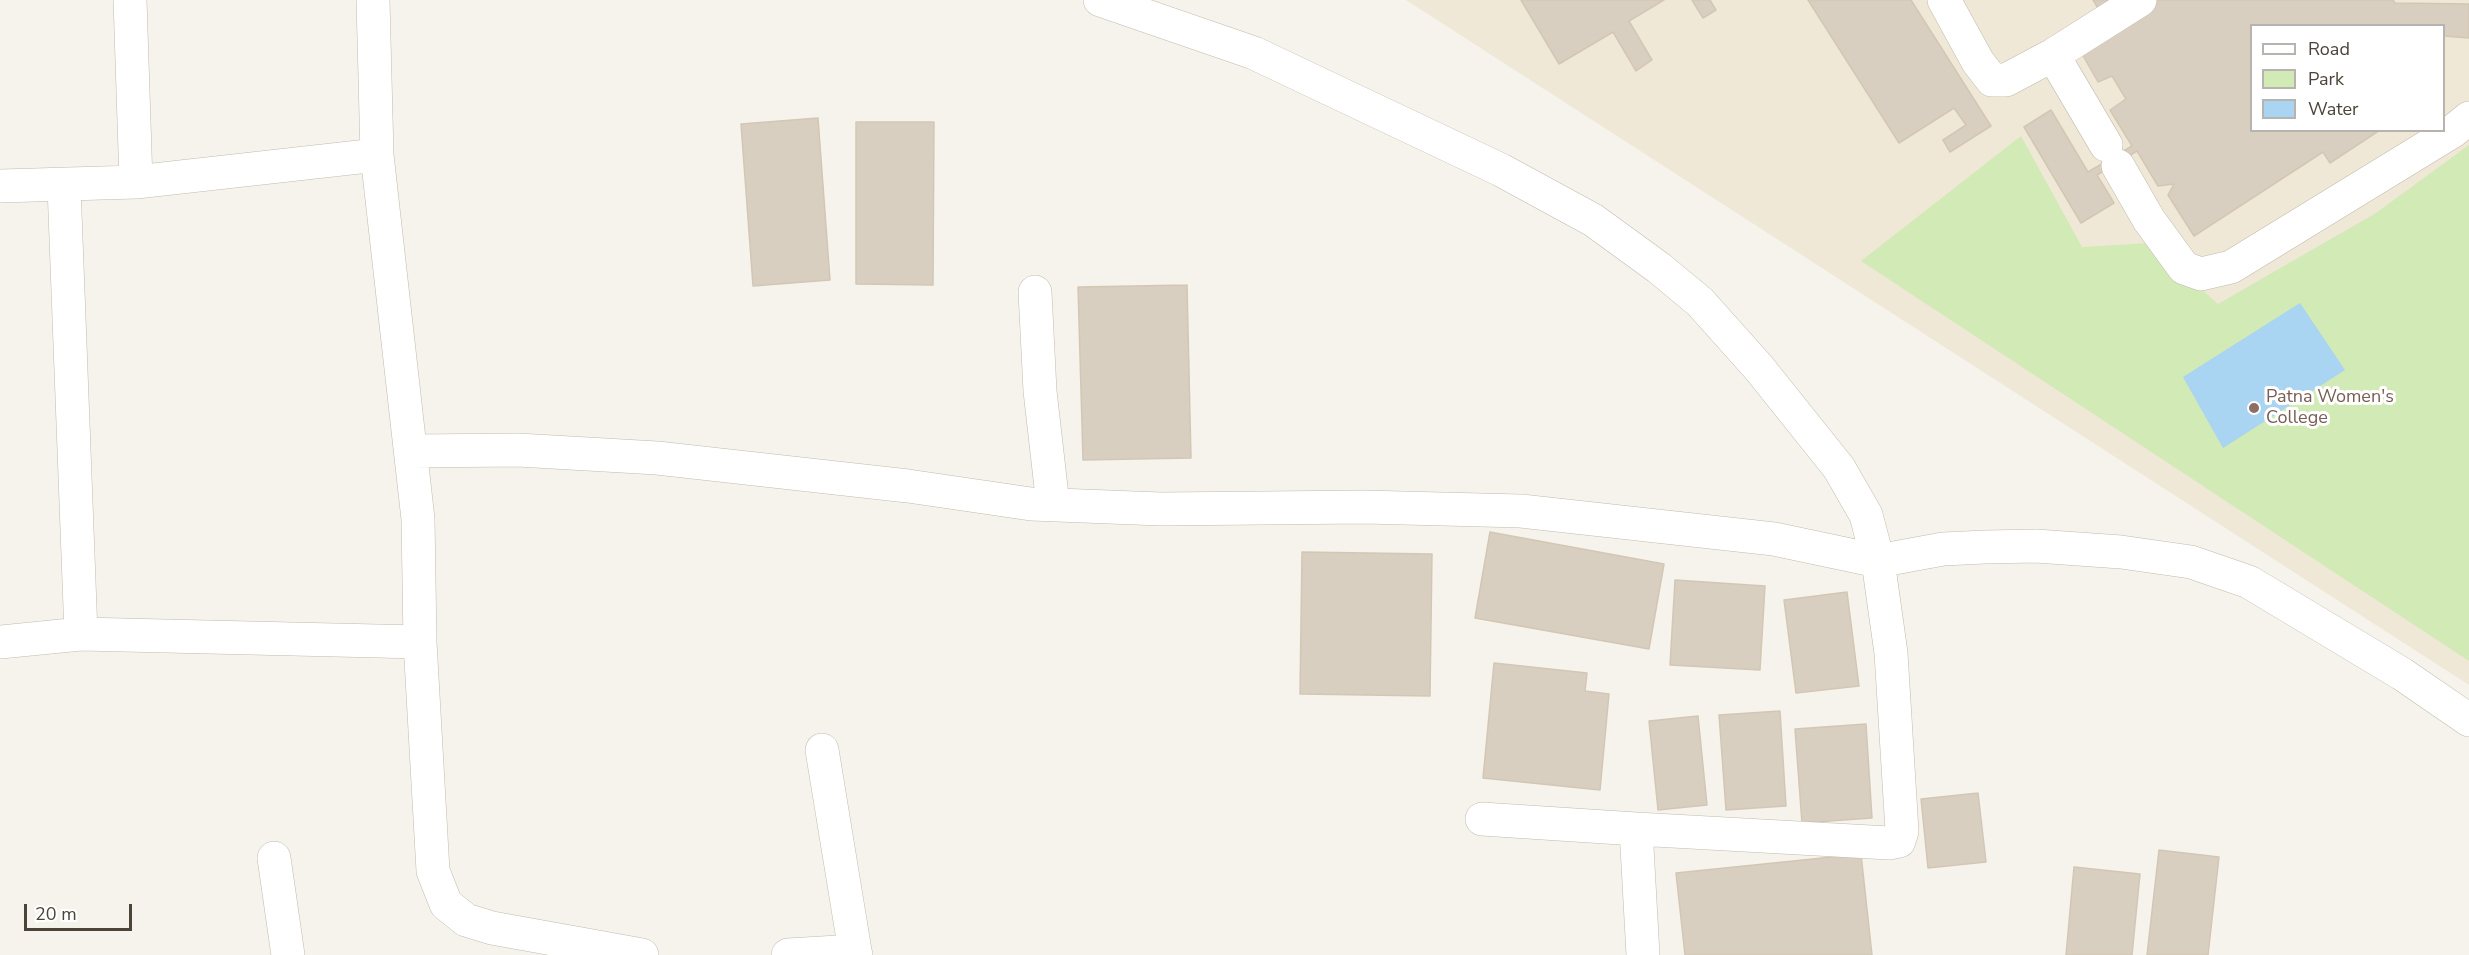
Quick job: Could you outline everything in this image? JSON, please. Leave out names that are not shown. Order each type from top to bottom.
[{"type":"street","points":[[130,0],[136,182]]},
{"type":"street","points":[[373,0],[377,155],[418,519],[420,642],[433,872],[446,904],[466,920],[492,928],[642,955]]},
{"type":"street","points":[[1100,0],[1254,53],[1501,170],[1593,220],[1659,268],[1700,302],[1759,368],[1839,468],[1866,515],[1878,561],[1891,653],[1902,831],[1899,841],[1889,843],[1482,819]]},
{"type":"street","points":[[1944,0],[1978,62],[1992,80],[2006,80],[2054,55],[2140,0]]},
{"type":"street","points":[[2054,55],[2149,220],[2184,268],[2201,274],[2231,267],[2453,131],[2469,118]]},
{"type":"street","points":[[0,186],[64,186],[136,182],[377,155]]},
{"type":"street","points":[[64,186],[81,634]]},
{"type":"street","points":[[1035,292],[1040,391],[1053,505]]},
{"type":"street","points":[[412,451],[518,450],[646,458],[1053,505],[1161,509],[1364,507],[1521,511],[1774,539],[1878,561],[1943,549],[2036,546],[2121,552],[2191,562],[2249,582],[2402,674],[2469,720]]},
{"type":"street","points":[[0,642],[81,634],[420,642]]},
{"type":"street","points":[[788,955],[855,953],[822,750]]},
{"type":"street","points":[[1636,829],[1643,955]]},
{"type":"street","points":[[274,858],[288,955]]},
{"type":"shaded area","name":"Patna Women's College","points":[[1406,0],[2469,0],[2469,685]]},
{"type":"green space","points":[[2021,136],[2082,247],[2150,243],[2218,304],[2376,213],[2469,145],[2469,661],[1861,261]]},
{"type":"water","points":[[2300,303],[2345,370],[2223,448],[2183,377]]},
{"type":"building","points":[[1521,0],[1664,0],[1629,21],[1652,60],[1636,71],[1613,32],[1559,64]]},
{"type":"building","points":[[1692,0],[1710,0],[1716,10],[1703,18]]},
{"type":"building","points":[[1808,0],[1911,0],[1991,126],[1950,152],[1943,140],[1966,125],[1954,108],[1899,143]]},
{"type":"building","points":[[2093,0],[2134,0],[2104,18]]},
{"type":"building","points":[[2158,0],[2393,0],[2395,3],[2469,4],[2469,38],[2445,36],[2445,24],[2250,24],[2250,132],[2377,132],[2330,163],[2323,152],[2194,236],[2168,195],[2174,184],[2158,186],[2137,151],[2097,175],[2114,203],[2081,223],[2024,127],[2051,110],[2088,172],[2132,146],[2110,110],[2126,99],[2112,76],[2098,82],[2077,45]]},
{"type":"building","points":[[818,118],[830,280],[753,286],[741,124]]},
{"type":"building","points":[[856,122],[934,122],[933,285],[856,284]]},
{"type":"building","points":[[1187,285],[1191,458],[1083,460],[1078,287]]},
{"type":"building","points":[[1490,532],[1664,564],[1649,649],[1475,618]]},
{"type":"building","points":[[1302,552],[1432,554],[1430,696],[1300,694]]},
{"type":"building","points":[[1675,580],[1765,586],[1760,670],[1670,665]]},
{"type":"building","points":[[1847,592],[1859,686],[1796,693],[1784,600]]},
{"type":"building","points":[[1494,663],[1587,673],[1585,691],[1609,694],[1600,790],[1483,778]]},
{"type":"building","points":[[1780,711],[1786,806],[1726,810],[1719,715]]},
{"type":"building","points":[[1698,716],[1707,805],[1658,810],[1649,721]]},
{"type":"building","points":[[1866,724],[1872,818],[1802,823],[1795,729]]},
{"type":"building","points":[[1978,793],[1986,862],[1928,868],[1921,799]]},
{"type":"building","points":[[2159,850],[2219,857],[2208,955],[2147,955]]},
{"type":"building","points":[[1861,854],[1872,955],[1685,955],[1676,873]]},
{"type":"building","points":[[2074,867],[2140,874],[2132,955],[2066,955]]},
{"type":"place","name":"Patna Women's College","points":[[2254,408]]}]
